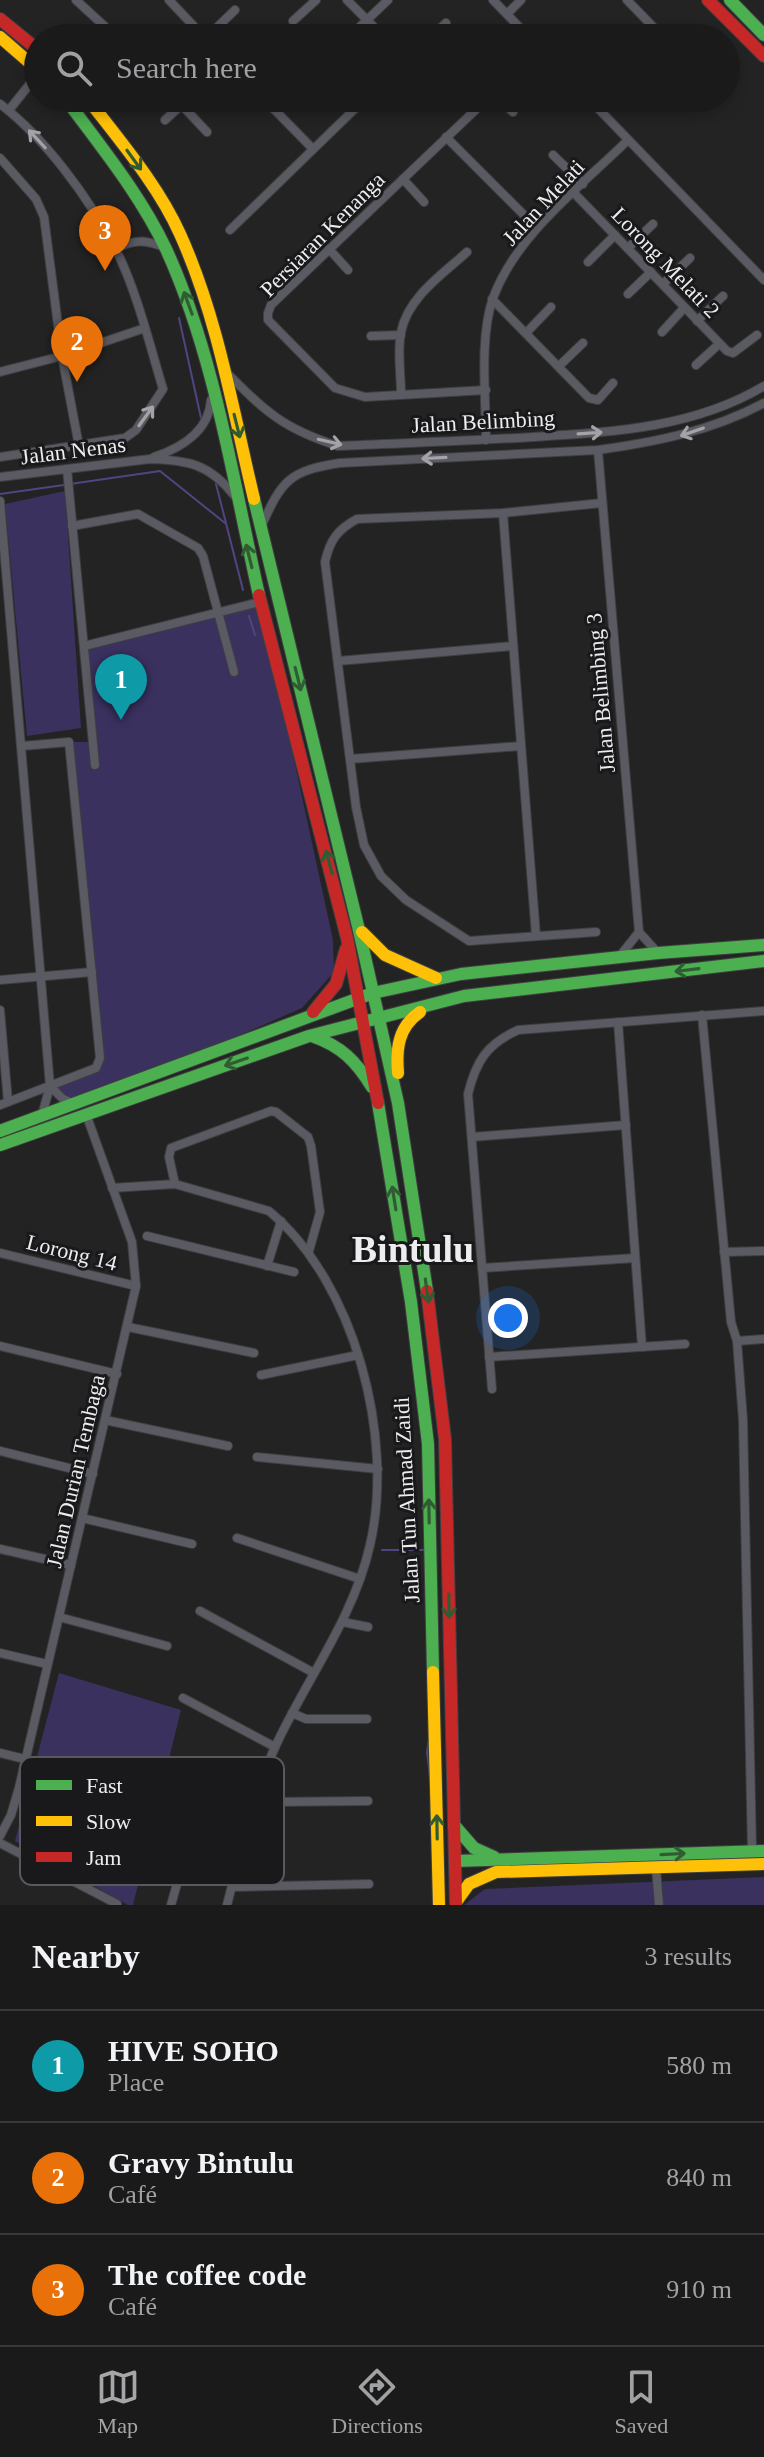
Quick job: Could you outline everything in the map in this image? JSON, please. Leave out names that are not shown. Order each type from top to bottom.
[{"type":"main road","points":[[708,0],[732,24]]},
{"type":"main road","points":[[733,1],[764,35]]},
{"type":"main road","points":[[0,19],[24,39]]},
{"type":"main road","points":[[740,32],[764,56]]},
{"type":"main road","points":[[0,37],[24,59]]},
{"type":"main road","name":"Jalan Tun Ahmad Zaidi","points":[[75,112],[133,190],[165,247],[189,303],[212,386],[260,602],[347,938],[411,1302],[428,1444],[437,1902]]},
{"type":"main road","points":[[98,112],[147,178],[179,232],[205,297],[398,1103]]},
{"type":"main road","points":[[358,926],[365,938],[383,953],[413,970],[438,978]]},
{"type":"main road","points":[[296,1021],[314,1012],[329,996],[341,974],[347,938]]},
{"type":"main road","points":[[0,1131],[373,993],[438,978],[658,953],[764,945]]},
{"type":"main road","points":[[0,1145],[309,1036],[464,996],[764,961]]},
{"type":"main road","points":[[398,1103],[396,1051],[400,1035],[410,1017],[437,1003]]},
{"type":"main road","points":[[309,1036],[336,1044],[352,1055],[377,1096]]},
{"type":"main road","name":"Jalan Tun Ahmad Zaidi","points":[[398,1103],[429,1301],[445,1439],[456,1903]]},
{"type":"main road","points":[[454,1825],[474,1848],[506,1860]]},
{"type":"main road","points":[[455,1861],[758,1851]]},
{"type":"main road","points":[[456,1903],[469,1884],[490,1872],[764,1862],[758,1851]]},
{"type":"main road","points":[[720,1865],[741,1861],[758,1851]]},
{"type":"main road","points":[[605,1857],[656,1868]]},
{"type":"street","points":[[76,0],[103,24]]},
{"type":"street","points":[[87,8],[93,0]]},
{"type":"street","points":[[169,0],[192,24]]},
{"type":"street","points":[[293,21],[316,0]]},
{"type":"street","points":[[347,0],[370,24]]},
{"type":"street","points":[[362,24],[388,0]]},
{"type":"street","points":[[493,0],[517,24]]},
{"type":"street","points":[[507,14],[521,0]]},
{"type":"street","points":[[627,0],[650,24]]},
{"type":"street","points":[[220,24],[235,10]]},
{"type":"street","points":[[9,110],[24,90]]},
{"type":"street","points":[[0,104],[71,178],[116,249],[145,328],[162,393],[131,435],[0,457]]},
{"type":"street","points":[[165,120],[171,112]]},
{"type":"street","points":[[188,112],[207,132]]},
{"type":"street","points":[[277,112],[313,149]]},
{"type":"street","points":[[230,230],[351,112]]},
{"type":"street","name":"Persiaran Kenanga","points":[[473,112],[271,305],[268,320],[335,388],[365,397],[486,390]]},
{"type":"street","points":[[601,112],[764,280]]},
{"type":"street","points":[[446,137],[537,228]]},
{"type":"street","name":"Jalan Melati","points":[[486,440],[486,342],[492,299],[514,257],[537,228],[628,140]]},
{"type":"street","points":[[553,155],[583,184]]},
{"type":"street","points":[[0,158],[36,199],[44,217],[62,356],[79,446]]},
{"type":"street","points":[[403,179],[424,202]]},
{"type":"street","name":"Lorong Melati 2","points":[[574,193],[719,344],[733,353],[757,335]]},
{"type":"street","points":[[628,248],[653,224]]},
{"type":"street","points":[[588,262],[615,235]]},
{"type":"street","points":[[116,249],[131,241],[146,240],[165,247]]},
{"type":"street","points":[[329,249],[348,270]]},
{"type":"street","points":[[401,394],[403,324],[416,301],[467,252]]},
{"type":"street","points":[[663,284],[690,258]]},
{"type":"street","points":[[628,294],[651,272]]},
{"type":"street","points":[[697,321],[723,296]]},
{"type":"street","points":[[492,299],[589,398],[595,400],[613,383]]},
{"type":"street","points":[[526,333],[551,307]]},
{"type":"street","points":[[662,332],[684,308]]},
{"type":"street","points":[[0,372],[62,356],[145,328]]},
{"type":"street","points":[[371,336],[401,335]]},
{"type":"street","points":[[559,366],[583,343]]},
{"type":"street","points":[[696,365],[719,344]]},
{"type":"street","name":"Jalan Belimbing","points":[[222,368],[282,424],[305,436],[338,446],[631,430],[681,419],[764,386]]},
{"type":"street","name":"Jalan Nenas","points":[[150,459],[176,450],[196,434],[211,408],[212,386]]},
{"type":"street","name":"Jalan Belimbing","points":[[261,527],[275,495],[288,480],[303,470],[340,463],[598,450],[679,437],[763,406]]},
{"type":"street","name":"Jalan Belimbing 3","points":[[598,450],[639,932]]},
{"type":"street","points":[[21,454],[26,474]]},
{"type":"street","name":"Jalan Nenas","points":[[0,477],[150,459],[190,462],[223,481],[234,495]]},
{"type":"street","points":[[67,469],[95,765]]},
{"type":"street","points":[[0,503],[50,1086],[42,1116]]},
{"type":"street","points":[[596,932],[469,941],[406,900],[381,876],[364,845],[325,562],[329,543],[341,528],[357,519],[503,513],[602,503]]},
{"type":"street","points":[[503,513],[536,936]]},
{"type":"street","points":[[72,526],[138,514],[201,551],[234,672]]},
{"type":"street","points":[[84,646],[260,602]]},
{"type":"street","points":[[338,661],[512,646]]},
{"type":"street","points":[[0,1010],[4,1103],[96,1068],[100,1058],[69,742],[22,746]]},
{"type":"street","points":[[350,759],[521,746]]},
{"type":"street","points":[[619,957],[639,932],[658,953]]},
{"type":"street","points":[[0,980],[92,972]]},
{"type":"street","points":[[492,1389],[468,1094],[472,1076],[483,1055],[500,1038],[518,1030],[764,1011]]},
{"type":"street","points":[[702,1015],[743,1420],[758,1851]]},
{"type":"street","points":[[618,1022],[642,1347]]},
{"type":"street","points":[[50,1086],[63,1099],[74,1104]]},
{"type":"street","points":[[175,1184],[169,1157],[171,1148],[271,1111],[276,1112],[308,1137],[311,1146],[320,1212],[309,1251]]},
{"type":"street","name":"Jalan Durian Tembaga","points":[[25,1757],[136,1286],[132,1242],[86,1114]]},
{"type":"street","points":[[472,1137],[626,1125]]},
{"type":"street","points":[[112,1188],[175,1184],[269,1211],[309,1251],[347,1320],[358,1355],[378,1469],[370,1547],[343,1622],[292,1713],[271,1757]]},
{"type":"street","points":[[267,1266],[281,1221]]},
{"type":"street","points":[[147,1236],[294,1272]]},
{"type":"street","points":[[724,1252],[764,1251]]},
{"type":"street","name":"Lorong 14","points":[[1,1256],[136,1286]]},
{"type":"street","points":[[482,1268],[635,1258]]},
{"type":"street","points":[[128,1327],[254,1353]]},
{"type":"street","points":[[737,1341],[764,1339]]},
{"type":"street","points":[[489,1357],[685,1344]]},
{"type":"street","points":[[0,1346],[117,1374]]},
{"type":"street","points":[[261,1375],[358,1355]]},
{"type":"street","points":[[105,1420],[228,1446]]},
{"type":"street","points":[[0,1451],[93,1474]]},
{"type":"street","points":[[257,1457],[378,1469]]},
{"type":"street","points":[[82,1518],[192,1544]]},
{"type":"street","points":[[237,1538],[360,1579]]},
{"type":"street","points":[[0,1549],[71,1565]]},
{"type":"street","points":[[200,1611],[314,1673]]},
{"type":"street","points":[[59,1617],[167,1646]]},
{"type":"street","points":[[343,1622],[368,1627]]},
{"type":"street","points":[[0,1653],[47,1664]]},
{"type":"street","points":[[183,1698],[275,1747]]},
{"type":"street","points":[[292,1713],[306,1719],[367,1719]]},
{"type":"street","points":[[0,1753],[20,1758]]},
{"type":"street","name":"Jalan Durian Tembaga","points":[[0,1836],[11,1815],[20,1779]]},
{"type":"street","points":[[284,1802],[368,1801]]},
{"type":"street","points":[[0,1843],[20,1853]]},
{"type":"street","points":[[656,1868],[659,1905]]},
{"type":"street","points":[[227,1905],[232,1887],[369,1884]]},
{"type":"street","points":[[81,1885],[117,1904]]},
{"type":"street","points":[[171,1905],[177,1885]]},
{"type":"shaded area","points":[[65,491],[81,728],[27,736],[5,504]]},
{"type":"shaded area","points":[[260,602],[333,940],[334,972],[302,1008],[123,1086],[74,1104],[50,1086],[98,1064],[69,742],[92,742],[84,646]]},
{"type":"shaded area","points":[[59,1673],[181,1710],[169,1757],[37,1757]]},
{"type":"shaded area","points":[[20,1822],[20,1844],[15,1841]]},
{"type":"shaded area","points":[[764,1877],[764,1905],[464,1905],[485,1889]]},
{"type":"shaded area","points":[[93,1885],[138,1885],[133,1905]]},
{"type":"waterway","points":[[179,318],[201,418]]},
{"type":"waterway","points":[[70,484],[160,471],[225,523]]},
{"type":"waterway","points":[[216,484],[243,590]]},
{"type":"waterway","points":[[0,494],[64,485]]},
{"type":"waterway","points":[[249,616],[255,635]]},
{"type":"waterway","points":[[382,1550],[425,1550]]},
{"type":"waterway","points":[[429,1740],[430,1777]]},
{"type":"traffic: fast","points":[[730,0],[764,35]]},
{"type":"traffic: fast","points":[[75,112],[144,209],[166,249],[183,290],[198,332],[221,419],[259,595]]},
{"type":"traffic: fast","points":[[254,499],[398,1103],[427,1291]]},
{"type":"traffic: fast","points":[[0,1131],[373,993],[461,974],[764,945]]},
{"type":"traffic: fast","points":[[0,1145],[309,1036],[464,996],[764,961]]},
{"type":"traffic: fast","points":[[312,1036],[347,1056],[372,1087]]},
{"type":"traffic: fast","points":[[378,1103],[411,1302],[428,1444],[433,1672]]},
{"type":"traffic: fast","points":[[454,1825],[474,1848],[494,1857]]},
{"type":"traffic: fast","points":[[455,1861],[764,1851]]},
{"type":"traffic: slow","points":[[0,37],[24,58]]},
{"type":"traffic: slow","points":[[98,112],[150,181],[171,216],[193,266],[215,332],[254,499]]},
{"type":"traffic: slow","points":[[362,932],[385,955],[436,978]]},
{"type":"traffic: slow","points":[[398,1073],[400,1039],[407,1024],[420,1012]]},
{"type":"traffic: slow","points":[[433,1672],[439,1905]]},
{"type":"traffic: slow","points":[[456,1902],[469,1884],[496,1872],[764,1864]]},
{"type":"traffic: jam","points":[[708,0],[732,24]]},
{"type":"traffic: jam","points":[[0,19],[24,39]]},
{"type":"traffic: jam","points":[[740,32],[764,56]]},
{"type":"traffic: jam","points":[[259,595],[347,938],[378,1103]]},
{"type":"traffic: jam","points":[[313,1012],[336,984],[346,949]]},
{"type":"traffic: jam","points":[[427,1291],[445,1439],[456,1905]]},
{"type":"place","name":"The coffee code","points":[[105,271]]},
{"type":"place","name":"Gravy Bintulu","points":[[77,382]]},
{"type":"place","name":"HIVE SOHO","points":[[121,720]]},
{"type":"district","name":"Bintulu","points":[[413,1249]]}]
